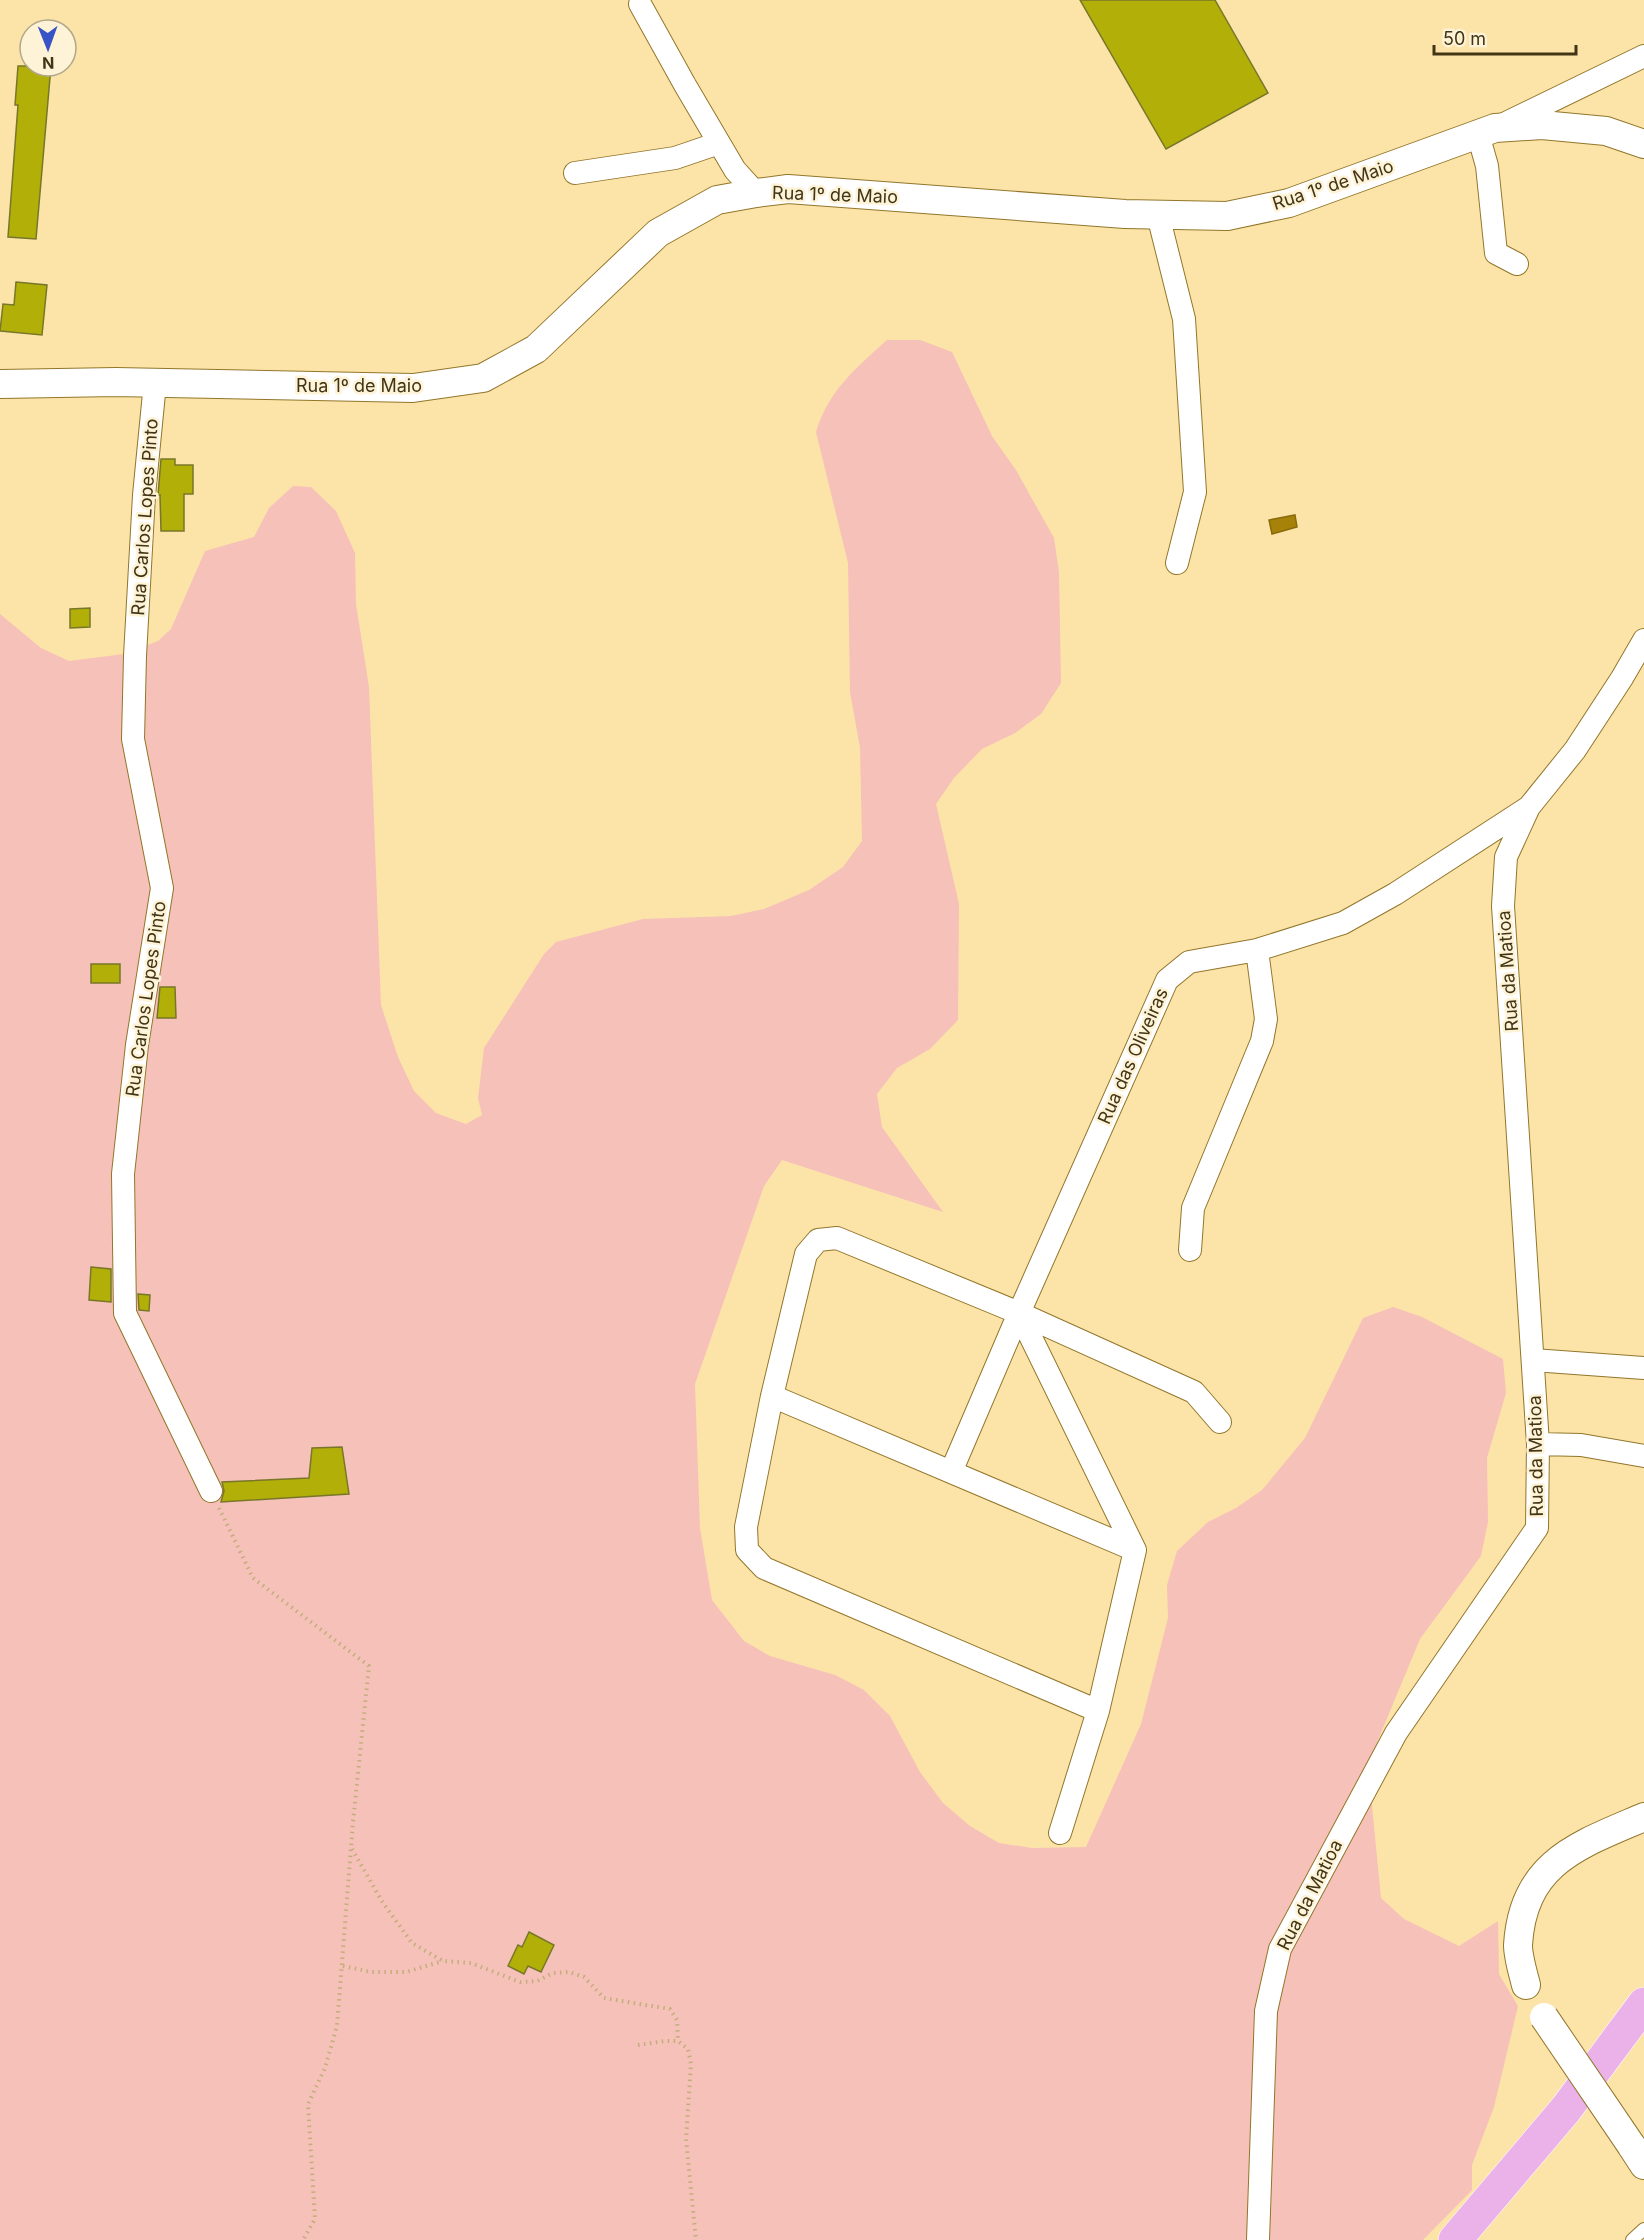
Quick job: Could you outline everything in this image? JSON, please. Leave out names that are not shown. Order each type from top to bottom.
[{"type":"main road","points":[[1455,2240],[1566,2109],[1644,2004]]},
{"type":"main road","points":[[1566,2109],[1644,2030]]},
{"type":"street","points":[[640,4],[735,170],[756,193]]},
{"type":"street","points":[[1517,264],[1496,253],[1487,166],[1487,131],[1644,56]]},
{"type":"street","name":"Rua 1º de Maio","points":[[0,384],[155,382],[413,388],[483,378],[536,349],[658,233],[717,200],[756,193],[788,189],[1125,214],[1227,216],[1288,203],[1487,131],[1542,125],[1606,131],[1644,144]]},
{"type":"street","points":[[575,173],[675,158],[719,143]]},
{"type":"street","points":[[1158,214],[1184,319],[1195,492],[1177,563]]},
{"type":"street","name":"Rua Carlos Lopes Pinto","points":[[155,382],[144,495],[133,739],[162,888],[137,1045],[123,1174],[125,1313],[211,1491]]},
{"type":"street","name":"Rua da Matioa","points":[[1258,2240],[1266,2011],[1280,1949],[1396,1733],[1537,1528],[1538,1444],[1503,906],[1506,857],[1528,807],[1575,750],[1644,640]]},
{"type":"street","name":"Rua das Oliveiras","points":[[951,1472],[1018,1313],[1167,980],[1189,962],[1257,950],[1343,923],[1395,894],[1528,807]]},
{"type":"street","points":[[1190,1250],[1193,1208],[1262,1041],[1266,1019],[1257,950]]},
{"type":"street","points":[[1098,1711],[764,1568],[747,1550],[746,1527],[772,1396],[806,1254],[818,1240],[837,1238],[1018,1313],[1194,1392],[1220,1422]]},
{"type":"street","points":[[1018,1313],[1135,1550],[1098,1711],[1060,1833]]},
{"type":"street","points":[[1533,1360],[1644,1368]]},
{"type":"street","points":[[772,1396],[1135,1550]]},
{"type":"street","points":[[1538,1444],[1581,1445],[1644,1456]]},
{"type":"street","points":[[1526,1985],[1518,1946],[1524,1908],[1543,1874],[1578,1845],[1644,1817]]},
{"type":"street","points":[[1544,2017],[1638,2155]]},
{"type":"lane","points":[[1632,2240],[1644,2229]]},
{"type":"path","points":[[211,1491],[253,1578],[369,1666],[336,2026],[325,2068],[308,2104],[315,2220],[303,2240]]},
{"type":"path","points":[[351,1848],[383,1903],[412,1943],[443,1961]]},
{"type":"path","points":[[343,1966],[371,1972],[406,1972],[443,1961],[471,1963],[520,1982],[537,1981],[554,1973],[569,1972],[584,1977],[604,1998],[670,2009],[677,2020],[678,2041]]},
{"type":"path","points":[[638,2045],[665,2040],[678,2041],[688,2049],[691,2064],[686,2139],[696,2240]]},
{"type":"shaded area","points":[[887,340],[920,340],[952,352],[992,436],[1016,470],[1054,538],[1059,572],[1061,683],[1041,714],[1015,733],[982,749],[954,778],[936,804],[959,904],[958,1020],[930,1049],[897,1068],[877,1094],[882,1127],[943,1212],[782,1160],[764,1186],[695,1384],[700,1528],[712,1600],[744,1641],[770,1656],[835,1675],[864,1690],[890,1716],[920,1772],[943,1803],[970,1826],[999,1843],[1032,1848],[1086,1847],[1141,1724],[1168,1618],[1167,1585],[1177,1551],[1208,1522],[1236,1508],[1262,1490],[1305,1438],[1363,1318],[1393,1307],[1422,1317],[1503,1359],[1506,1393],[1487,1458],[1488,1522],[1481,1556],[1420,1639],[1368,1764],[1381,1898],[1404,1919],[1459,1946],[1498,1921],[1499,1974],[1518,2006],[1494,2107],[1472,2165],[1472,2190],[1423,2240],[0,2240],[0,614],[41,648],[69,661],[124,654],[158,641],[171,629],[205,551],[254,537],[269,508],[293,486],[311,487],[336,511],[355,553],[356,604],[369,687],[381,1005],[398,1057],[414,1091],[436,1113],[466,1124],[482,1115],[478,1098],[484,1048],[544,954],[556,942],[643,919],[731,916],[764,909],[809,890],[843,867],[862,841],[860,748],[850,692],[848,563],[816,432],[828,404],[844,381]]},
{"type":"shaded area","points":[[1295,515],[1297,527],[1272,534],[1269,520]]},
{"type":"building","points":[[1080,0],[1215,0],[1268,93],[1166,149]]},
{"type":"building","points":[[18,66],[18,78],[50,78],[36,239],[8,237],[18,105],[15,105]]},
{"type":"building","points":[[16,282],[47,285],[42,335],[0,331],[3,304],[14,305]]},
{"type":"building","points":[[161,459],[175,459],[175,465],[193,465],[193,494],[184,494],[184,531],[161,531],[160,495],[158,495]]},
{"type":"building","points":[[90,608],[90,627],[70,628],[70,609]]},
{"type":"building","points":[[91,964],[120,964],[120,983],[91,983]]},
{"type":"building","points":[[160,987],[175,987],[176,1018],[157,1018]]},
{"type":"building","points":[[91,1267],[111,1269],[111,1302],[89,1300]]},
{"type":"building","points":[[138,1294],[150,1295],[149,1311],[139,1310]]},
{"type":"building","points":[[342,1447],[349,1494],[221,1502],[224,1491],[222,1482],[309,1478],[312,1448]]},
{"type":"building","points":[[529,1932],[554,1945],[541,1972],[528,1966],[524,1974],[508,1966],[518,1945],[522,1947]]}]
